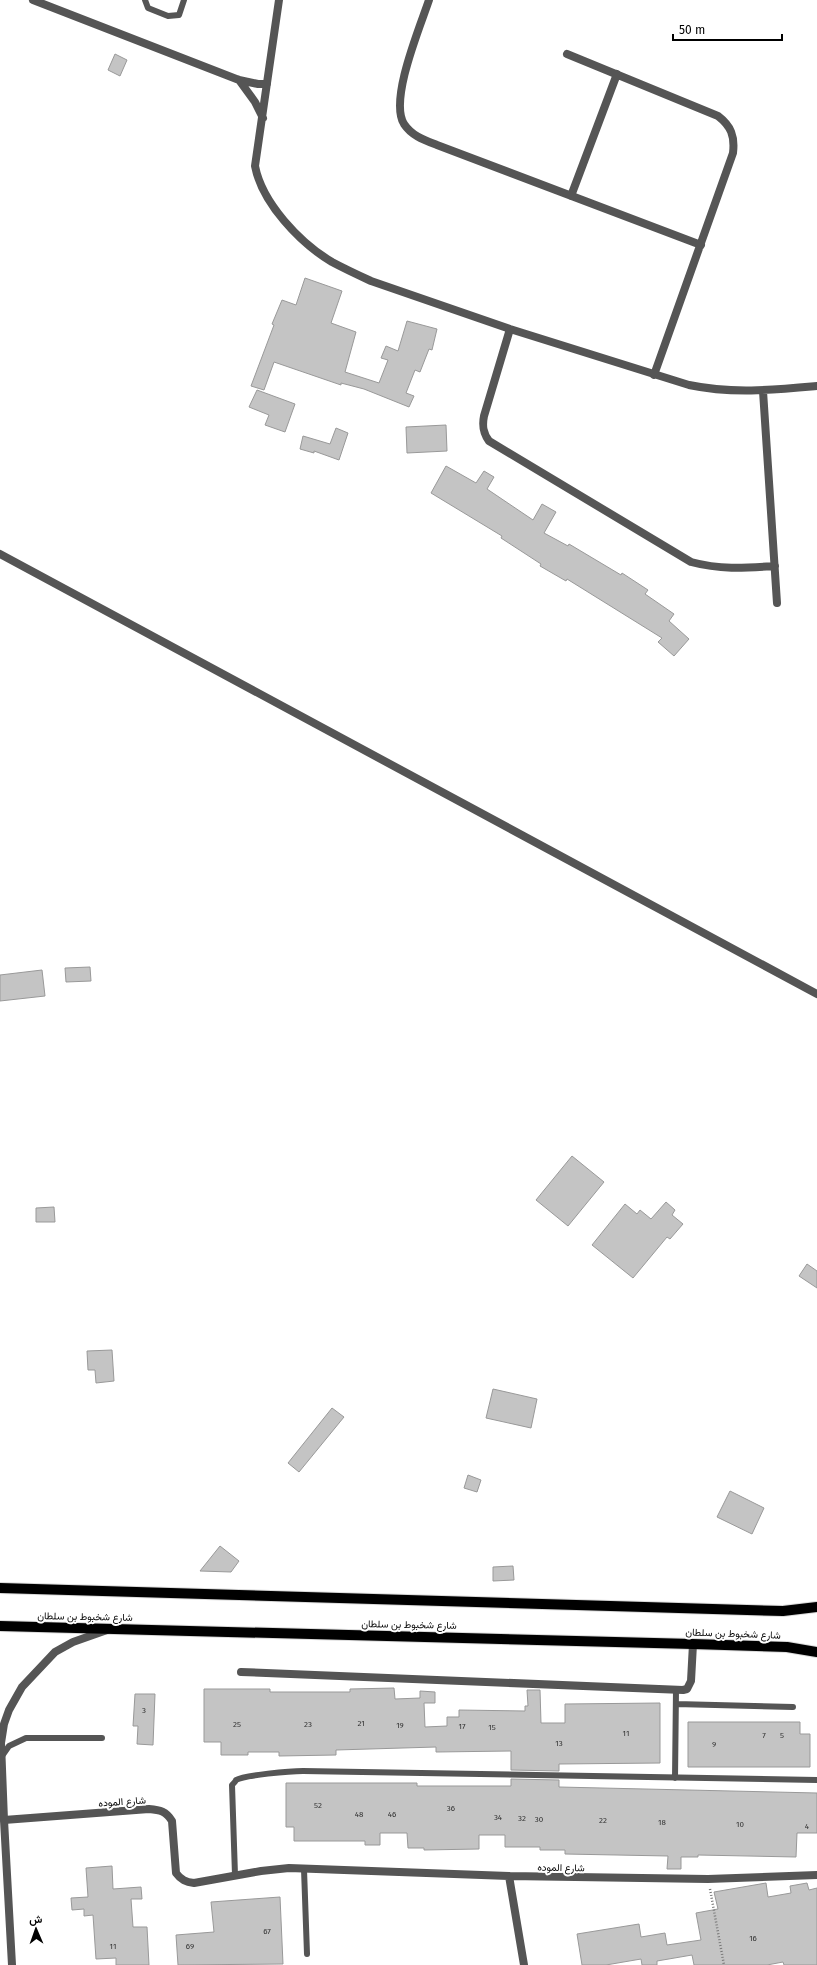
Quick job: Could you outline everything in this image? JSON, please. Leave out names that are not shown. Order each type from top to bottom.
[{"type":"main road","points":[[0,1588],[783,1611],[817,1607]]},
{"type":"main road","name":"شارع شخبوط بن سلطان","points":[[0,1626],[787,1646],[817,1652]]},
{"type":"street","points":[[34,0],[239,80],[258,84],[267,84]]},
{"type":"street","points":[[279,0],[263,120],[255,166],[264,194],[288,225],[318,252],[349,271],[371,281],[510,329],[654,375],[713,390],[763,391],[817,386]]},
{"type":"street","points":[[429,0],[401,86],[400,111],[403,122],[418,137],[701,245]]},
{"type":"street","points":[[567,54],[718,116],[731,129],[733,153],[654,375]]},
{"type":"street","points":[[571,196],[617,74]]},
{"type":"street","points":[[239,80],[255,102],[263,120]]},
{"type":"street","points":[[510,329],[484,416],[483,425],[485,435],[489,441],[691,562],[711,568],[731,569],[775,566]]},
{"type":"street","points":[[763,391],[777,603]]},
{"type":"street","points":[[0,554],[817,994]]},
{"type":"street","points":[[12,1965],[4,1820],[2,1756],[4,1724],[9,1710],[22,1687],[56,1652],[73,1642],[110,1629]]},
{"type":"street","points":[[241,1672],[683,1690],[690,1685],[693,1644]]},
{"type":"street","name":"شارع الموده","points":[[4,1820],[149,1809],[162,1811],[168,1815],[172,1821],[176,1873],[181,1879],[194,1883],[278,1869],[509,1876],[708,1879],[817,1875]]},
{"type":"street","points":[[509,1876],[524,1965]]},
{"type":"lane","points":[[145,0],[148,8],[168,16],[180,15],[184,0]]},
{"type":"lane","points":[[675,1778],[676,1690]]},
{"type":"lane","points":[[676,1704],[792,1707]]},
{"type":"lane","points":[[2,1756],[9,1746],[26,1738],[102,1738]]},
{"type":"lane","points":[[235,1875],[232,1785],[236,1780],[242,1778],[292,1771],[817,1780]]},
{"type":"lane","points":[[304,1869],[308,1954]]},
{"type":"path","points":[[708,1879],[724,1965]]},
{"type":"building","points":[[115,54],[127,60],[120,76],[108,70]]},
{"type":"building","points":[[305,278],[342,291],[331,323],[356,332],[345,372],[379,383],[388,360],[381,358],[386,346],[398,351],[407,321],[437,329],[432,350],[429,349],[420,372],[415,370],[406,393],[414,396],[409,407],[364,389],[341,383],[341,385],[274,362],[264,390],[251,386],[274,325],[272,324],[282,300],[296,305]]},
{"type":"building","points":[[257,390],[295,404],[285,432],[265,425],[269,415],[249,407]]},
{"type":"building","points":[[446,425],[447,451],[407,453],[406,427]]},
{"type":"building","points":[[336,428],[348,433],[339,460],[314,451],[314,453],[300,449],[303,436],[330,444]]},
{"type":"building","points":[[446,466],[476,483],[484,471],[494,477],[487,489],[533,520],[542,504],[556,512],[544,533],[568,546],[569,544],[621,575],[622,573],[648,590],[645,594],[674,614],[669,621],[689,639],[674,656],[658,642],[662,638],[567,579],[566,581],[540,566],[541,564],[501,538],[502,536],[431,493]]},
{"type":"building","points":[[90,967],[91,981],[66,982],[65,968]]},
{"type":"building","points":[[42,970],[45,996],[0,1001],[0,975]]},
{"type":"building","points":[[572,1156],[604,1182],[568,1226],[536,1200]]},
{"type":"building","points":[[666,1202],[675,1210],[672,1215],[683,1224],[670,1239],[667,1237],[633,1278],[592,1245],[625,1204],[637,1214],[640,1210],[651,1219]]},
{"type":"building","points":[[54,1207],[55,1222],[36,1222],[36,1208]]},
{"type":"building","points":[[807,1264],[817,1271],[817,1288],[799,1276]]},
{"type":"building","points":[[112,1350],[114,1381],[96,1383],[95,1370],[88,1370],[87,1351]]},
{"type":"building","points":[[493,1389],[537,1399],[531,1428],[486,1418]]},
{"type":"building","points":[[332,1408],[344,1417],[299,1472],[288,1463]]},
{"type":"building","points":[[468,1475],[481,1480],[477,1492],[464,1488]]},
{"type":"building","points":[[730,1491],[764,1508],[752,1534],[717,1517]]},
{"type":"building","points":[[220,1546],[239,1561],[231,1572],[200,1571]]},
{"type":"building","points":[[513,1566],[514,1580],[493,1581],[493,1567]]},
{"type":"building","points":[[394,1688],[395,1699],[420,1698],[420,1691],[435,1692],[435,1703],[424,1703],[425,1727],[447,1726],[447,1717],[459,1717],[459,1710],[525,1711],[525,1706],[528,1706],[527,1690],[540,1690],[541,1723],[565,1723],[565,1704],[660,1703],[660,1763],[559,1764],[559,1771],[511,1770],[511,1751],[436,1752],[436,1747],[336,1750],[336,1755],[279,1756],[279,1752],[248,1752],[248,1755],[221,1755],[221,1742],[204,1742],[204,1689],[270,1689],[270,1692],[350,1692],[350,1689]]},
{"type":"building","points":[[135,1694],[155,1694],[153,1745],[137,1744],[138,1726],[133,1726]]},
{"type":"building","points":[[688,1722],[800,1722],[800,1734],[810,1734],[810,1767],[688,1767]]},
{"type":"building","points":[[511,1779],[559,1780],[559,1787],[817,1793],[817,1833],[797,1833],[796,1857],[698,1855],[698,1857],[681,1857],[681,1869],[667,1869],[668,1856],[565,1854],[565,1850],[540,1850],[540,1847],[505,1847],[505,1835],[479,1835],[479,1849],[424,1850],[424,1848],[408,1848],[407,1833],[380,1833],[380,1845],[365,1845],[365,1841],[294,1841],[294,1827],[286,1827],[286,1783],[417,1783],[417,1786],[511,1786]]},
{"type":"building","points":[[112,1866],[113,1889],[141,1887],[142,1899],[131,1899],[133,1927],[147,1927],[149,1965],[116,1965],[116,1958],[96,1959],[93,1915],[84,1916],[84,1909],[72,1910],[71,1898],[88,1897],[86,1868]]},
{"type":"building","points":[[766,1883],[768,1897],[791,1893],[790,1886],[807,1883],[809,1890],[817,1888],[817,1965],[784,1965],[783,1962],[767,1965],[694,1965],[692,1955],[657,1961],[657,1965],[642,1965],[641,1959],[606,1965],[582,1965],[577,1934],[639,1924],[641,1937],[665,1933],[667,1945],[701,1940],[696,1913],[718,1909],[714,1892]]},
{"type":"building","points":[[280,1897],[283,1964],[178,1965],[176,1935],[214,1932],[211,1902]]}]
